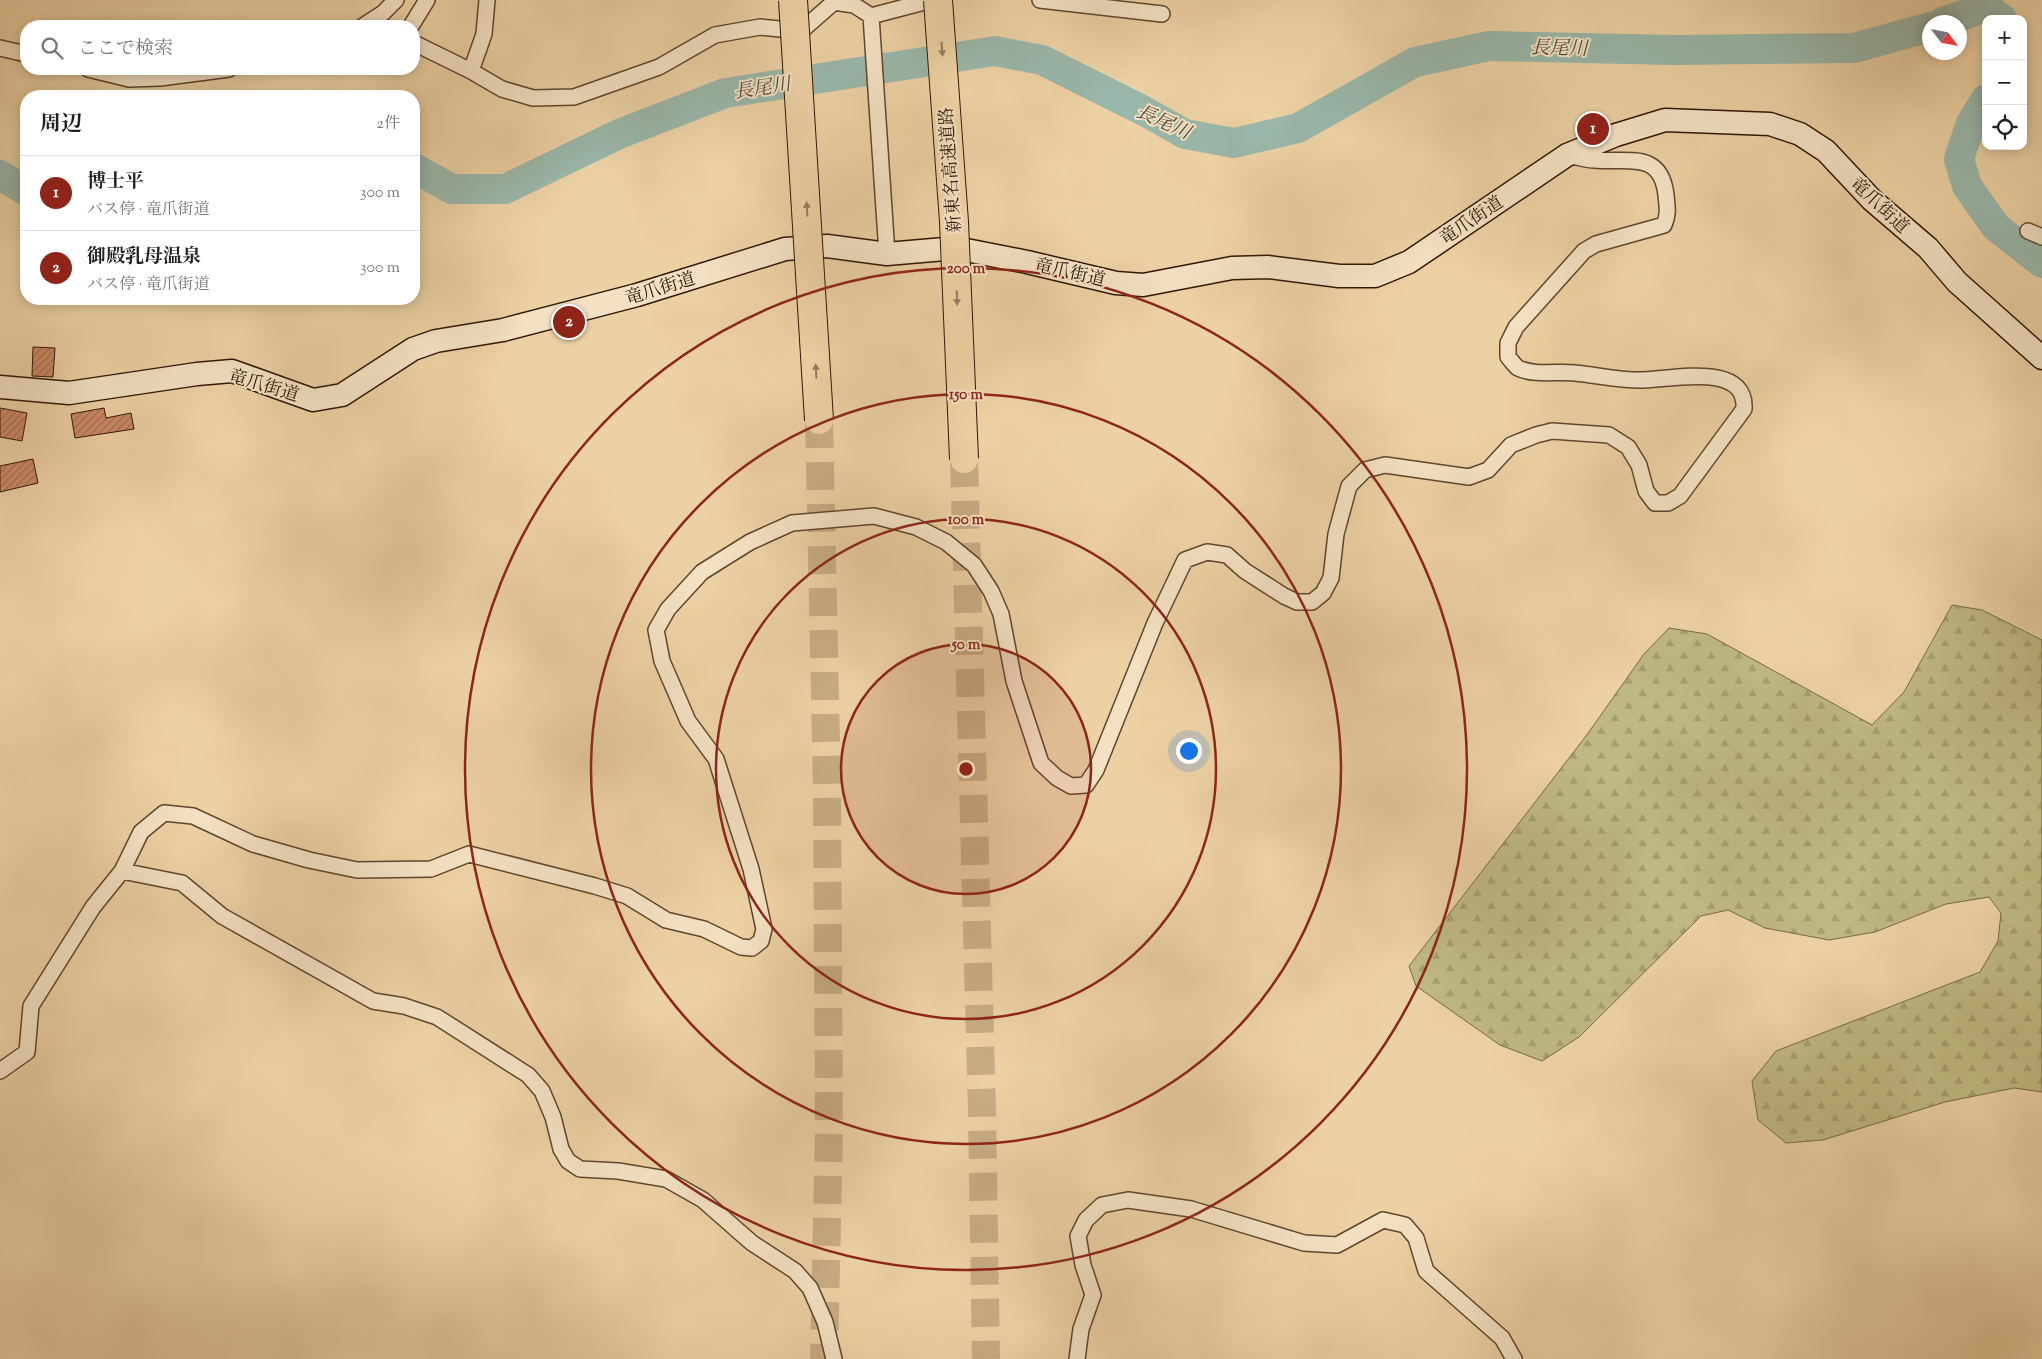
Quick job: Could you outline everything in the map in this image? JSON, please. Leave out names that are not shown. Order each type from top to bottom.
[{"type":"highway","points":[[793,0],[819,420]]},
{"type":"highway","name":"新東名高速道路","points":[[938,0],[954,222],[964,459]]},
{"type":"main road","name":"竜爪街道","points":[[0,386],[69,393],[196,374],[232,371],[313,400],[342,394],[414,349],[429,344],[504,330],[637,295],[785,249],[827,246],[887,254],[956,248],[1116,283],[1143,285],[1232,268],[1268,267],[1339,276],[1376,276],[1409,262],[1566,155],[1616,135],[1665,120],[1770,124],[1800,134],[1826,151],[1872,200],[1928,248],[1957,282],[2042,358]]},
{"type":"street","points":[[372,20],[383,13],[396,0]]},
{"type":"street","points":[[415,20],[427,0]]},
{"type":"street","points":[[466,68],[484,34],[487,0]]},
{"type":"street","points":[[420,45],[466,68],[502,90],[532,98],[574,97],[659,67],[715,35],[760,27],[801,31],[834,2],[854,5],[871,16],[932,0]]},
{"type":"street","points":[[1040,0],[1162,14]]},
{"type":"street","points":[[871,16],[887,254]]},
{"type":"street","points":[[0,48],[20,53]]},
{"type":"street","points":[[113,75],[129,79],[183,75]]},
{"type":"street","points":[[0,1071],[27,1052],[31,1006],[93,907],[122,872],[141,832],[164,813],[193,816],[253,844],[308,860],[357,870],[431,868],[469,854],[596,886],[627,896],[666,920],[704,929],[741,947],[752,948],[761,941],[764,928],[751,868],[716,759],[688,721],[662,661],[656,630],[668,609],[702,572],[750,542],[792,523],[874,516],[916,527],[946,542],[974,565],[1001,614],[1014,681],[1042,763],[1057,778],[1071,786],[1086,786],[1096,770],[1155,622],[1185,560],[1207,552],[1227,555],[1246,571],[1284,596],[1297,602],[1312,602],[1323,593],[1331,578],[1336,534],[1349,486],[1365,470],[1384,465],[1469,477],[1488,470],[1511,445],[1536,435],[1552,431],[1609,434],[1628,447],[1639,466],[1646,491],[1655,503],[1668,503],[1680,496],[1744,410],[1745,398],[1739,387],[1725,379],[1680,376],[1642,380],[1573,372],[1530,371],[1518,368],[1508,357],[1508,343],[1516,327],[1584,251],[1596,244],[1664,225],[1668,216],[1664,180],[1657,167],[1635,160],[1594,160],[1566,155]]},
{"type":"street","points":[[122,872],[182,883],[222,916],[373,1001],[404,1006],[436,1017],[528,1075],[542,1091],[553,1117],[560,1149],[568,1161],[580,1169],[618,1171],[666,1179],[703,1200],[752,1243],[795,1271],[810,1288],[825,1322],[834,1359]]},
{"type":"street","points":[[1077,1359],[1081,1329],[1094,1295],[1083,1265],[1078,1236],[1086,1220],[1102,1205],[1128,1200],[1190,1209],[1304,1243],[1337,1245],[1383,1220],[1405,1225],[1416,1238],[1426,1271],[1502,1338],[1514,1359]]},
{"type":"green space","points":[[1952,605],[1982,610],[2042,640],[2042,1092],[2014,1088],[1945,1102],[1823,1140],[1786,1143],[1758,1120],[1752,1081],[1776,1051],[1980,972],[1998,941],[2001,913],[1989,897],[1946,904],[1875,932],[1829,940],[1765,928],[1728,910],[1701,916],[1579,1037],[1542,1061],[1500,1045],[1416,986],[1409,966],[1586,736],[1644,654],[1669,628],[1707,634],[1872,725],[1904,692]]},
{"type":"building","points":[[33,347],[55,348],[53,377],[32,376]]},
{"type":"building","points":[[0,408],[27,413],[22,441],[0,437]]},
{"type":"building","points":[[104,408],[106,418],[131,413],[134,429],[75,438],[71,414]]},
{"type":"building","points":[[33,459],[38,483],[0,492],[0,466]]},
{"type":"waterway","name":"長尾川","points":[[1963,15],[1986,7],[1997,15]]},
{"type":"waterway","name":"長尾川","points":[[420,171],[452,189],[505,189],[619,134],[725,93],[995,51],[1042,60],[1144,111],[1185,134],[1234,143],[1298,128],[1415,62],[1489,46],[1675,50],[1854,48],[1922,29]]},
{"type":"waterway","name":"長尾川","points":[[1982,105],[1971,123],[1959,159],[1967,186],[1996,227],[2042,263]]},
{"type":"waterway","name":"長尾川","points":[[0,175],[20,187]]},
{"type":"tunnel","points":[[819,420],[827,789],[829,1129],[824,1359]]},
{"type":"tunnel","points":[[964,459],[982,1111],[986,1359]]},
{"type":"place","name":"博士平","points":[[1593,129]]},
{"type":"place","name":"御殿乳母温泉","points":[[569,322]]}]
